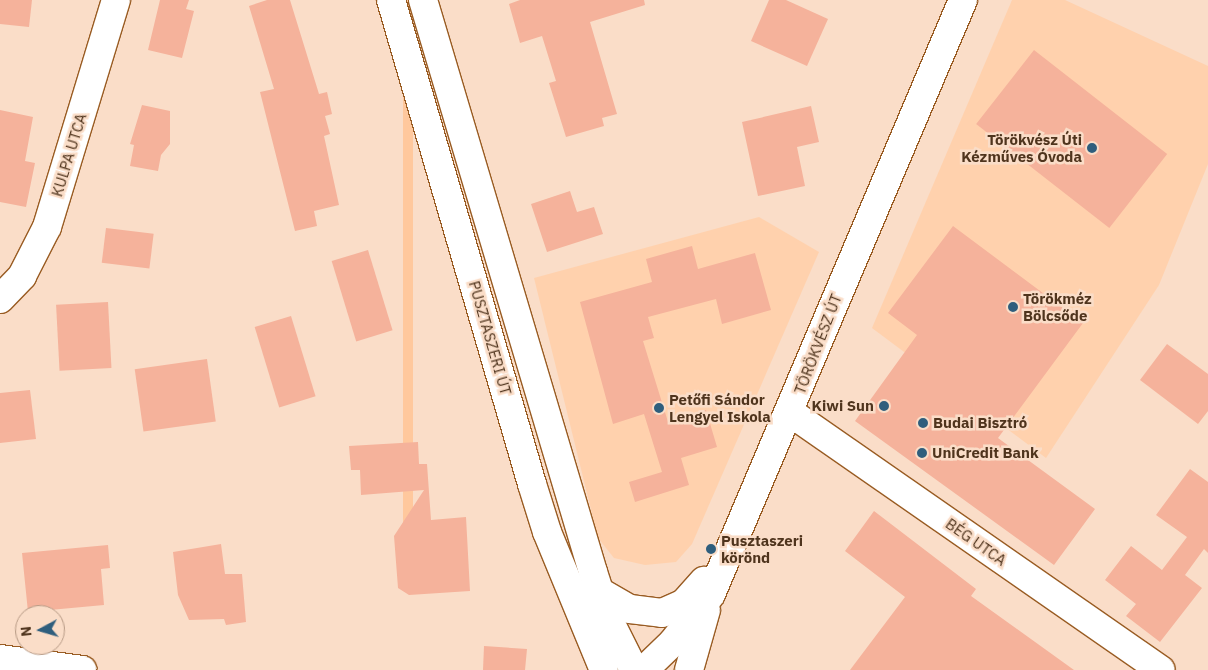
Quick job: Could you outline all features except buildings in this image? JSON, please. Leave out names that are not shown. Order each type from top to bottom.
[{"type":"street","name":"KULPA UTCA","points":[[0,299],[22,276],[47,227],[116,0]]},
{"type":"street","name":"PUSZTASZERI ÚT","points":[[391,0],[538,503],[604,670]]},
{"type":"street","name":"PUSZTASZERI ÚT","points":[[423,0],[574,513],[602,593],[607,616],[634,670]]},
{"type":"street","name":"TÖRÖKVÉSZ ÚT","points":[[644,670],[673,642],[711,594],[725,558],[791,413],[884,179],[963,0]]},
{"type":"street","name":"BÉG UTCA","points":[[791,413],[1160,670]]},
{"type":"street","points":[[602,593],[630,609],[662,613],[684,603],[725,558]]},
{"type":"street","points":[[689,670],[711,594]]},
{"type":"street","points":[[0,659],[82,670]]},
{"type":"shaded area","points":[[403,0],[413,0],[413,572],[403,572]]},
{"type":"shaded area","points":[[1012,0],[1065,0],[1208,66],[1208,164],[1159,285],[1046,458],[872,328]]},
{"type":"shaded area","name":"Petőfi Sándor Lengyel Iskola","points":[[759,217],[819,252],[692,544],[676,562],[645,565],[614,558],[598,538],[534,278]]},
{"type":"place","name":"Törökvész Úti Kézműves Óvoda","points":[[1092,148]]},
{"type":"place","name":"Törökméz Bölcsőde","points":[[1013,307]]},
{"type":"place","name":"Kiwi Sun","points":[[884,406]]},
{"type":"place","name":"Petőfi Sándor Lengyel Iskola","points":[[659,408]]},
{"type":"place","name":"Budai Bisztró","points":[[923,423]]},
{"type":"place","name":"UniCredit Bank","points":[[922,453]]},
{"type":"place","name":"Pusztaszeri körönd","points":[[711,549]]}]
